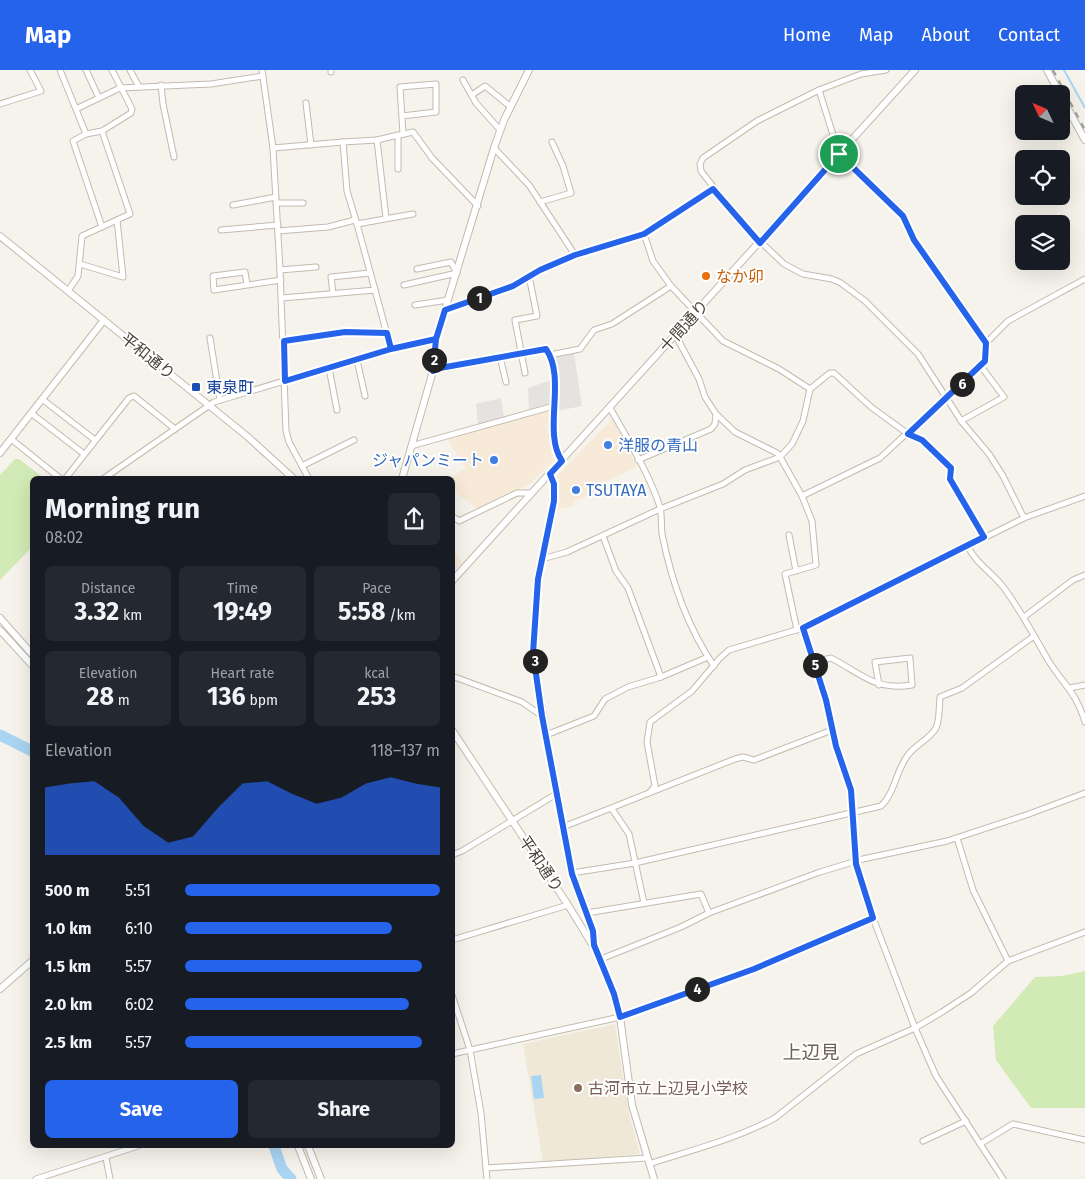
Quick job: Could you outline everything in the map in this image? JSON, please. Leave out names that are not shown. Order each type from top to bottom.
[{"type":"street","points":[[0,104],[41,91],[30,70]]},
{"type":"street","points":[[60,70],[78,108],[77,113],[86,134]]},
{"type":"street","points":[[86,70],[99,98]]},
{"type":"street","points":[[102,227],[73,141],[86,134],[102,131],[131,113],[132,109],[112,70]]},
{"type":"street","points":[[130,70],[139,87]]},
{"type":"street","points":[[403,476],[433,371],[436,339],[478,206],[494,148],[500,130],[529,70]]},
{"type":"street","points":[[886,70],[861,72],[819,90],[757,121],[703,158],[701,171],[713,189],[760,243],[786,265],[803,274],[832,279],[841,283],[865,301],[918,354],[961,421],[989,454],[1003,476],[1024,518]]},
{"type":"street","name":"十間通り","points":[[455,579],[915,70]]},
{"type":"street","points":[[1047,70],[1055,85]]},
{"type":"street","points":[[78,108],[120,88],[211,84],[262,73],[273,148],[282,298],[287,437],[307,476]]},
{"type":"street","points":[[463,80],[472,95],[500,130]]},
{"type":"street","points":[[398,169],[402,116],[400,87],[436,84],[436,112],[402,116]]},
{"type":"street","points":[[161,86],[174,156]]},
{"type":"street","points":[[472,95],[485,86],[511,107]]},
{"type":"street","points":[[802,496],[880,458],[985,361],[986,343],[914,240],[903,216],[839,154],[819,90]]},
{"type":"street","points":[[306,103],[311,144]]},
{"type":"street","points":[[1070,112],[1085,140]]},
{"type":"street","points":[[68,291],[78,276],[82,236],[130,214],[102,131]]},
{"type":"street","points":[[273,148],[377,140],[413,132],[432,158],[478,206]]},
{"type":"street","points":[[377,140],[386,218]]},
{"type":"street","points":[[343,142],[347,191],[391,349]]},
{"type":"street","points":[[540,202],[571,193],[563,166],[552,142]]},
{"type":"street","points":[[494,148],[529,185],[575,255]]},
{"type":"street","points":[[445,310],[513,286],[529,276],[575,255],[644,234],[713,189]]},
{"type":"street","points":[[233,205],[276,196]]},
{"type":"street","points":[[276,203],[302,203]]},
{"type":"street","points":[[221,230],[328,227],[413,214]]},
{"type":"street","points":[[80,264],[123,278],[117,220]]},
{"type":"street","points":[[644,234],[653,261],[671,286],[723,340],[779,369],[810,389]]},
{"type":"street","name":"平和通り","points":[[0,236],[270,455],[291,476]]},
{"type":"street","points":[[417,269],[451,262],[457,273]]},
{"type":"street","points":[[280,270],[316,267]]},
{"type":"street","points":[[248,286],[245,272],[213,276],[214,290],[248,286],[281,280]]},
{"type":"street","points":[[333,294],[331,277],[370,272]]},
{"type":"street","points":[[404,285],[457,273]]},
{"type":"street","points":[[525,373],[516,320],[537,316],[529,276]]},
{"type":"street","points":[[986,343],[1008,321],[1085,279]]},
{"type":"street","points":[[550,355],[580,349],[594,330],[612,324],[671,286]]},
{"type":"street","points":[[282,298],[375,290]]},
{"type":"street","points":[[415,305],[448,300]]},
{"type":"street","points":[[0,453],[104,320]]},
{"type":"street","points":[[284,341],[345,332],[387,333]]},
{"type":"street","points":[[676,336],[699,379],[705,397],[716,414],[735,432],[777,454],[802,496],[812,520],[816,565],[785,574],[800,629],[814,662],[826,700],[836,746],[851,790],[856,861],[873,918],[915,1028],[936,1076],[1003,1179]]},
{"type":"street","points":[[210,338],[220,400]]},
{"type":"street","points":[[107,476],[208,404],[391,349],[436,339]]},
{"type":"street","points":[[433,371],[440,368],[546,349],[550,355],[555,391],[556,446],[562,461]]},
{"type":"street","points":[[500,357],[506,382]]},
{"type":"street","points":[[357,360],[365,396]]},
{"type":"street","points":[[961,421],[1004,397],[980,365]]},
{"type":"street","points":[[329,368],[337,410]]},
{"type":"street","points":[[542,559],[566,552],[660,509],[723,484],[745,470],[780,458],[792,444],[803,421],[810,389],[830,373],[834,373],[871,407],[908,434],[922,440],[951,468],[950,479],[984,537]]},
{"type":"street","points":[[67,476],[129,398],[134,396],[175,429]]},
{"type":"street","points":[[42,399],[95,440]]},
{"type":"street","points":[[412,446],[554,406]]},
{"type":"street","points":[[610,408],[638,460],[660,509],[662,533],[689,620],[714,666]]},
{"type":"street","points":[[31,413],[84,454]]},
{"type":"street","points":[[638,460],[711,429],[716,414]]},
{"type":"street","points":[[11,439],[57,476]]},
{"type":"street","points":[[302,466],[354,440]]},
{"type":"street","points":[[550,474],[554,484],[554,501],[538,579],[533,653],[542,716],[558,792],[572,874],[593,931],[594,945]]},
{"type":"street","points":[[455,518],[459,521],[517,493],[532,493]]},
{"type":"street","points":[[650,792],[655,786],[646,742],[650,722],[692,691],[724,654],[738,646],[800,629],[1024,518],[1085,496]]},
{"type":"street","points":[[789,535],[796,571]]},
{"type":"street","points":[[603,536],[616,571],[628,588],[661,677]]},
{"type":"street","points":[[967,545],[976,560],[998,580],[1024,617],[1054,669],[1076,697],[1085,722]]},
{"type":"street","points":[[1024,617],[1073,580],[1085,575]]},
{"type":"street","points":[[0,618],[30,652]]},
{"type":"street","points":[[0,630],[30,663]]},
{"type":"street","points":[[572,874],[635,863],[881,806],[889,798],[892,786],[907,755],[931,735],[937,726],[940,697],[962,688],[1034,636]]},
{"type":"street","points":[[546,734],[594,716],[605,699],[628,687],[661,677],[708,657]]},
{"type":"street","points":[[814,662],[831,658],[879,685],[896,688],[912,685],[910,658],[875,662],[879,685]]},
{"type":"street","points":[[455,677],[522,702],[542,716]]},
{"type":"street","points":[[1070,688],[1085,685]]},
{"type":"street","points":[[563,828],[735,759],[743,757],[754,760],[832,730]]},
{"type":"street","name":"平和通り","points":[[455,734],[568,905],[601,959],[620,1017],[632,1106],[654,1179]]},
{"type":"street","points":[[455,854],[558,792]]},
{"type":"street","points":[[601,959],[681,927],[709,912],[856,861],[957,838],[1030,814],[1085,793]]},
{"type":"street","points":[[612,809],[628,834],[644,903]]},
{"type":"street","points":[[957,838],[974,890],[1008,961]]},
{"type":"street","points":[[587,913],[701,894],[709,912]]},
{"type":"street","points":[[455,939],[568,905]]},
{"type":"street","points":[[455,1053],[620,1017],[754,969],[873,918]]},
{"type":"street","points":[[486,1168],[648,1161],[733,1137],[775,1118],[856,1054],[915,1028],[971,993],[1008,961],[1085,932]]},
{"type":"street","points":[[0,989],[30,963]]},
{"type":"street","points":[[455,1004],[470,1050],[481,1112],[487,1179]]},
{"type":"street","points":[[923,1141],[966,1121]]},
{"type":"street","points":[[980,1144],[1013,1124],[1085,1140]]},
{"type":"street","points":[[36,1179],[133,1148]]},
{"type":"street","points":[[299,1148],[311,1179]]},
{"type":"street","points":[[309,1148],[321,1179]]},
{"type":"street","points":[[106,1158],[110,1179]]},
{"type":"shaded area","points":[[574,353],[582,406],[557,411],[553,357]]},
{"type":"shaded area","points":[[551,380],[551,405],[529,411],[528,388]]},
{"type":"shaded area","points":[[501,398],[504,418],[478,425],[476,404]]},
{"type":"shaded area","points":[[551,410],[551,454],[554,460],[530,484],[478,509],[455,492],[455,476],[452,476],[466,468],[447,439]]},
{"type":"shaded area","points":[[612,419],[637,467],[594,487],[595,493],[573,501],[574,506],[555,510],[557,494],[555,478]]},
{"type":"shaded area","points":[[455,554],[462,562],[455,570]]},
{"type":"shaded area","name":"古河市立上辺見小学校","points":[[615,1024],[628,1110],[640,1154],[543,1162],[523,1044]]},
{"type":"green space","points":[[15,459],[19,459],[41,476],[30,476],[30,549],[0,580],[0,475]]},
{"type":"green space","points":[[1085,971],[1085,1108],[1031,1108],[996,1060],[993,1026],[1035,977],[1062,976]]},
{"type":"water","points":[[541,1075],[544,1098],[534,1099],[531,1076]]},
{"type":"waterway","points":[[1064,70],[1085,108]]},
{"type":"waterway","points":[[0,735],[30,750]]},
{"type":"waterway","points":[[275,1148],[282,1169],[291,1179]]},
{"type":"railway","points":[[1053,70],[1085,130]]},
{"type":"place","name":"なか卯","points":[[706,276]]},
{"type":"place","name":"東泉町","points":[[196,387]]},
{"type":"place","name":"洋服の青山","points":[[608,445]]},
{"type":"place","name":"ジャパンミート","points":[[494,460]]},
{"type":"place","name":"TSUTAYA","points":[[576,490]]},
{"type":"place","name":"古河市立上辺見小学校","points":[[578,1088]]},
{"type":"district","name":"上辺見","points":[[811,1052]]},
{"type":"route","points":[[839,154],[760,243],[713,189],[644,234],[575,255],[540,270],[513,286],[445,310],[436,339],[391,349],[285,381],[284,341],[345,332],[387,333],[391,349],[436,339],[433,371],[440,368],[546,349],[550,355],[555,391],[556,446],[557,454],[562,461],[550,474],[554,484],[554,501],[545,537],[538,579],[533,653],[542,716],[558,792],[572,874],[593,931],[594,945],[607,974],[620,1017],[754,969],[873,918],[863,892],[856,864],[851,790],[836,746],[826,700],[803,628],[984,537],[950,479],[951,468],[922,440],[908,434],[985,361],[986,343],[914,240],[903,216],[839,154]]}]
